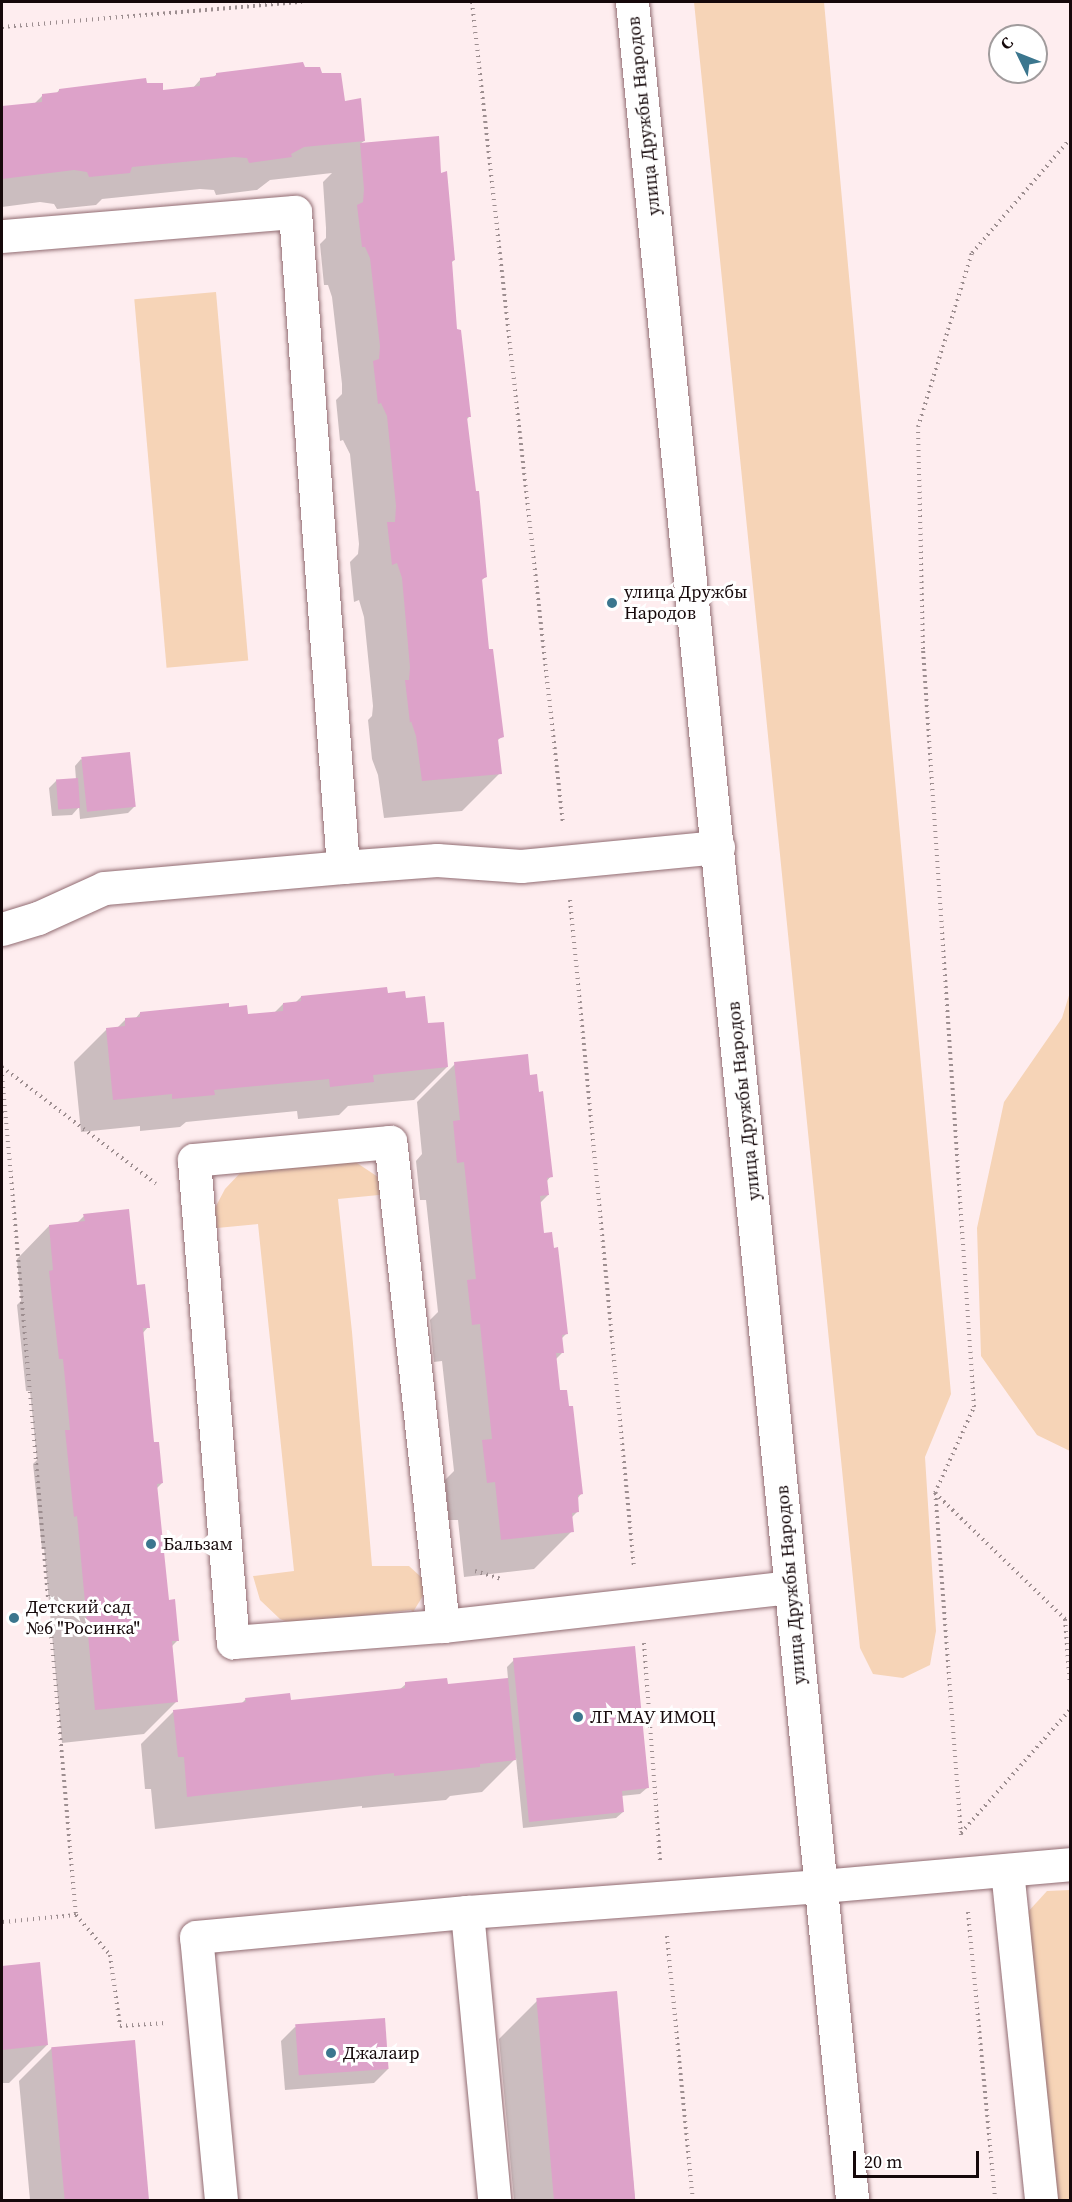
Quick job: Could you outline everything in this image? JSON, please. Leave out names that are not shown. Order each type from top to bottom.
[{"type":"street","name":"улица Дружбы Народов","points":[[632,2],[852,2200]]},
{"type":"street","points":[[2,237],[295,212],[343,867]]},
{"type":"street","points":[[2,929],[38,918],[104,888],[437,860],[521,866],[718,847]]},
{"type":"street","points":[[443,1626],[390,1142],[194,1160],[233,1642],[443,1626],[791,1587]]},
{"type":"street","points":[[221,2200],[196,1937],[467,1912],[821,1886],[1071,1864]]},
{"type":"street","points":[[1007,1870],[1041,2200]]},
{"type":"street","points":[[467,1912],[494,2200]]},
{"type":"path","points":[[2,27],[302,2]]},
{"type":"path","points":[[472,2],[567,862],[640,1603],[663,1897],[693,2200]]},
{"type":"path","points":[[995,2200],[964,1874],[935,1493],[974,1407],[923,649],[918,427],[972,253],[1071,139]]},
{"type":"path","points":[[2,1067],[162,1188]]},
{"type":"path","points":[[2,1076],[76,1915],[110,1955],[120,2026],[170,2022]]},
{"type":"path","points":[[935,1493],[1068,1618],[1071,1685]]},
{"type":"path","points":[[961,1834],[1071,1710]]},
{"type":"path","points":[[2,1922],[76,1915]]},
{"type":"shaded area","points":[[694,2],[824,2],[951,1394],[925,1457],[936,1631],[930,1665],[903,1678],[873,1674],[860,1648]]},
{"type":"shaded area","points":[[216,292],[248,661],[167,668],[134,299]]},
{"type":"shaded area","points":[[1070,992],[1070,1451],[1037,1435],[981,1356],[977,1228],[1004,1102],[1062,1018]]},
{"type":"shaded area","points":[[354,1161],[381,1179],[389,1194],[338,1199],[372,1566],[409,1566],[421,1577],[424,1594],[413,1612],[411,1610],[293,1624],[280,1619],[260,1600],[253,1576],[294,1571],[258,1224],[217,1228],[215,1208],[225,1189],[243,1170]]},
{"type":"shaded area","points":[[1070,1890],[1070,2200],[1055,2200],[1026,1914],[1047,1891]]},
{"type":"building","points":[[303,62],[305,67],[320,67],[322,73],[341,73],[345,101],[361,98],[365,141],[304,147],[291,154],[292,157],[249,163],[247,158],[234,157],[132,167],[130,173],[89,177],[87,172],[74,170],[2,179],[2,106],[42,102],[42,94],[59,92],[59,89],[146,78],[147,83],[163,83],[163,90],[200,86],[200,78],[216,76],[216,73]]},
{"type":"building","points":[[439,136],[441,173],[447,171],[455,260],[452,261],[457,329],[461,330],[471,417],[467,417],[476,491],[479,491],[487,577],[482,579],[489,649],[493,649],[504,737],[498,739],[502,774],[422,781],[416,736],[411,721],[410,723],[405,680],[409,680],[410,667],[402,578],[397,563],[392,565],[387,522],[395,522],[396,506],[387,416],[381,403],[378,404],[373,361],[379,359],[380,346],[370,258],[365,247],[362,247],[357,205],[363,202],[364,189],[360,143]]},
{"type":"building","points":[[130,752],[136,807],[87,812],[81,757]]},
{"type":"building","points":[[78,778],[80,808],[58,809],[56,780]]},
{"type":"building","points":[[387,987],[388,993],[405,991],[406,998],[425,996],[428,1023],[444,1022],[448,1067],[373,1075],[374,1082],[330,1087],[329,1079],[214,1090],[215,1095],[172,1099],[172,1094],[113,1100],[106,1028],[125,1026],[125,1018],[140,1017],[140,1012],[229,1003],[229,1007],[247,1005],[248,1014],[283,1011],[283,1003],[301,1001],[301,996]]},
{"type":"building","points":[[528,1054],[530,1075],[537,1074],[539,1092],[543,1091],[553,1177],[547,1178],[549,1195],[540,1196],[544,1233],[552,1232],[554,1248],[558,1247],[568,1334],[562,1335],[564,1353],[556,1353],[560,1390],[567,1390],[569,1406],[573,1406],[583,1494],[578,1495],[579,1512],[572,1513],[574,1532],[501,1540],[495,1482],[487,1483],[482,1440],[492,1439],[480,1324],[472,1325],[467,1280],[476,1279],[464,1162],[457,1163],[453,1121],[460,1120],[454,1062]]},
{"type":"building","points":[[129,1209],[137,1285],[145,1284],[150,1328],[143,1328],[154,1442],[159,1442],[163,1483],[157,1484],[169,1600],[175,1599],[179,1641],[172,1641],[178,1702],[95,1710],[77,1516],[74,1517],[65,1430],[70,1430],[63,1359],[59,1359],[49,1271],[53,1270],[49,1225],[85,1221],[83,1214]]},
{"type":"building","points":[[635,1646],[649,1788],[622,1791],[624,1812],[529,1822],[513,1658]]},
{"type":"building","points":[[447,1678],[448,1684],[508,1678],[516,1760],[480,1764],[480,1767],[394,1776],[394,1773],[187,1797],[184,1757],[178,1757],[173,1710],[246,1702],[245,1698],[290,1693],[291,1700],[405,1688],[405,1682]]},
{"type":"building","points":[[40,1962],[48,2045],[2,2050],[2,1966]]},
{"type":"building","points":[[617,1991],[635,2200],[554,2200],[536,1998]]},
{"type":"building","points":[[385,2018],[389,2069],[299,2075],[295,2024]]},
{"type":"building","points":[[135,2040],[149,2200],[65,2200],[51,2047]]},
{"type":"place","name":"улица Дружбы Народов","points":[[612,603]]},
{"type":"place","name":"Бальзам","points":[[151,1544]]},
{"type":"place","name":"Детский сад №6 \"Росинка\"","points":[[14,1618]]},
{"type":"place","name":"ЛГ МАУ ИМОЦ","points":[[578,1717]]},
{"type":"place","name":"Джалаир","points":[[331,2053]]}]
